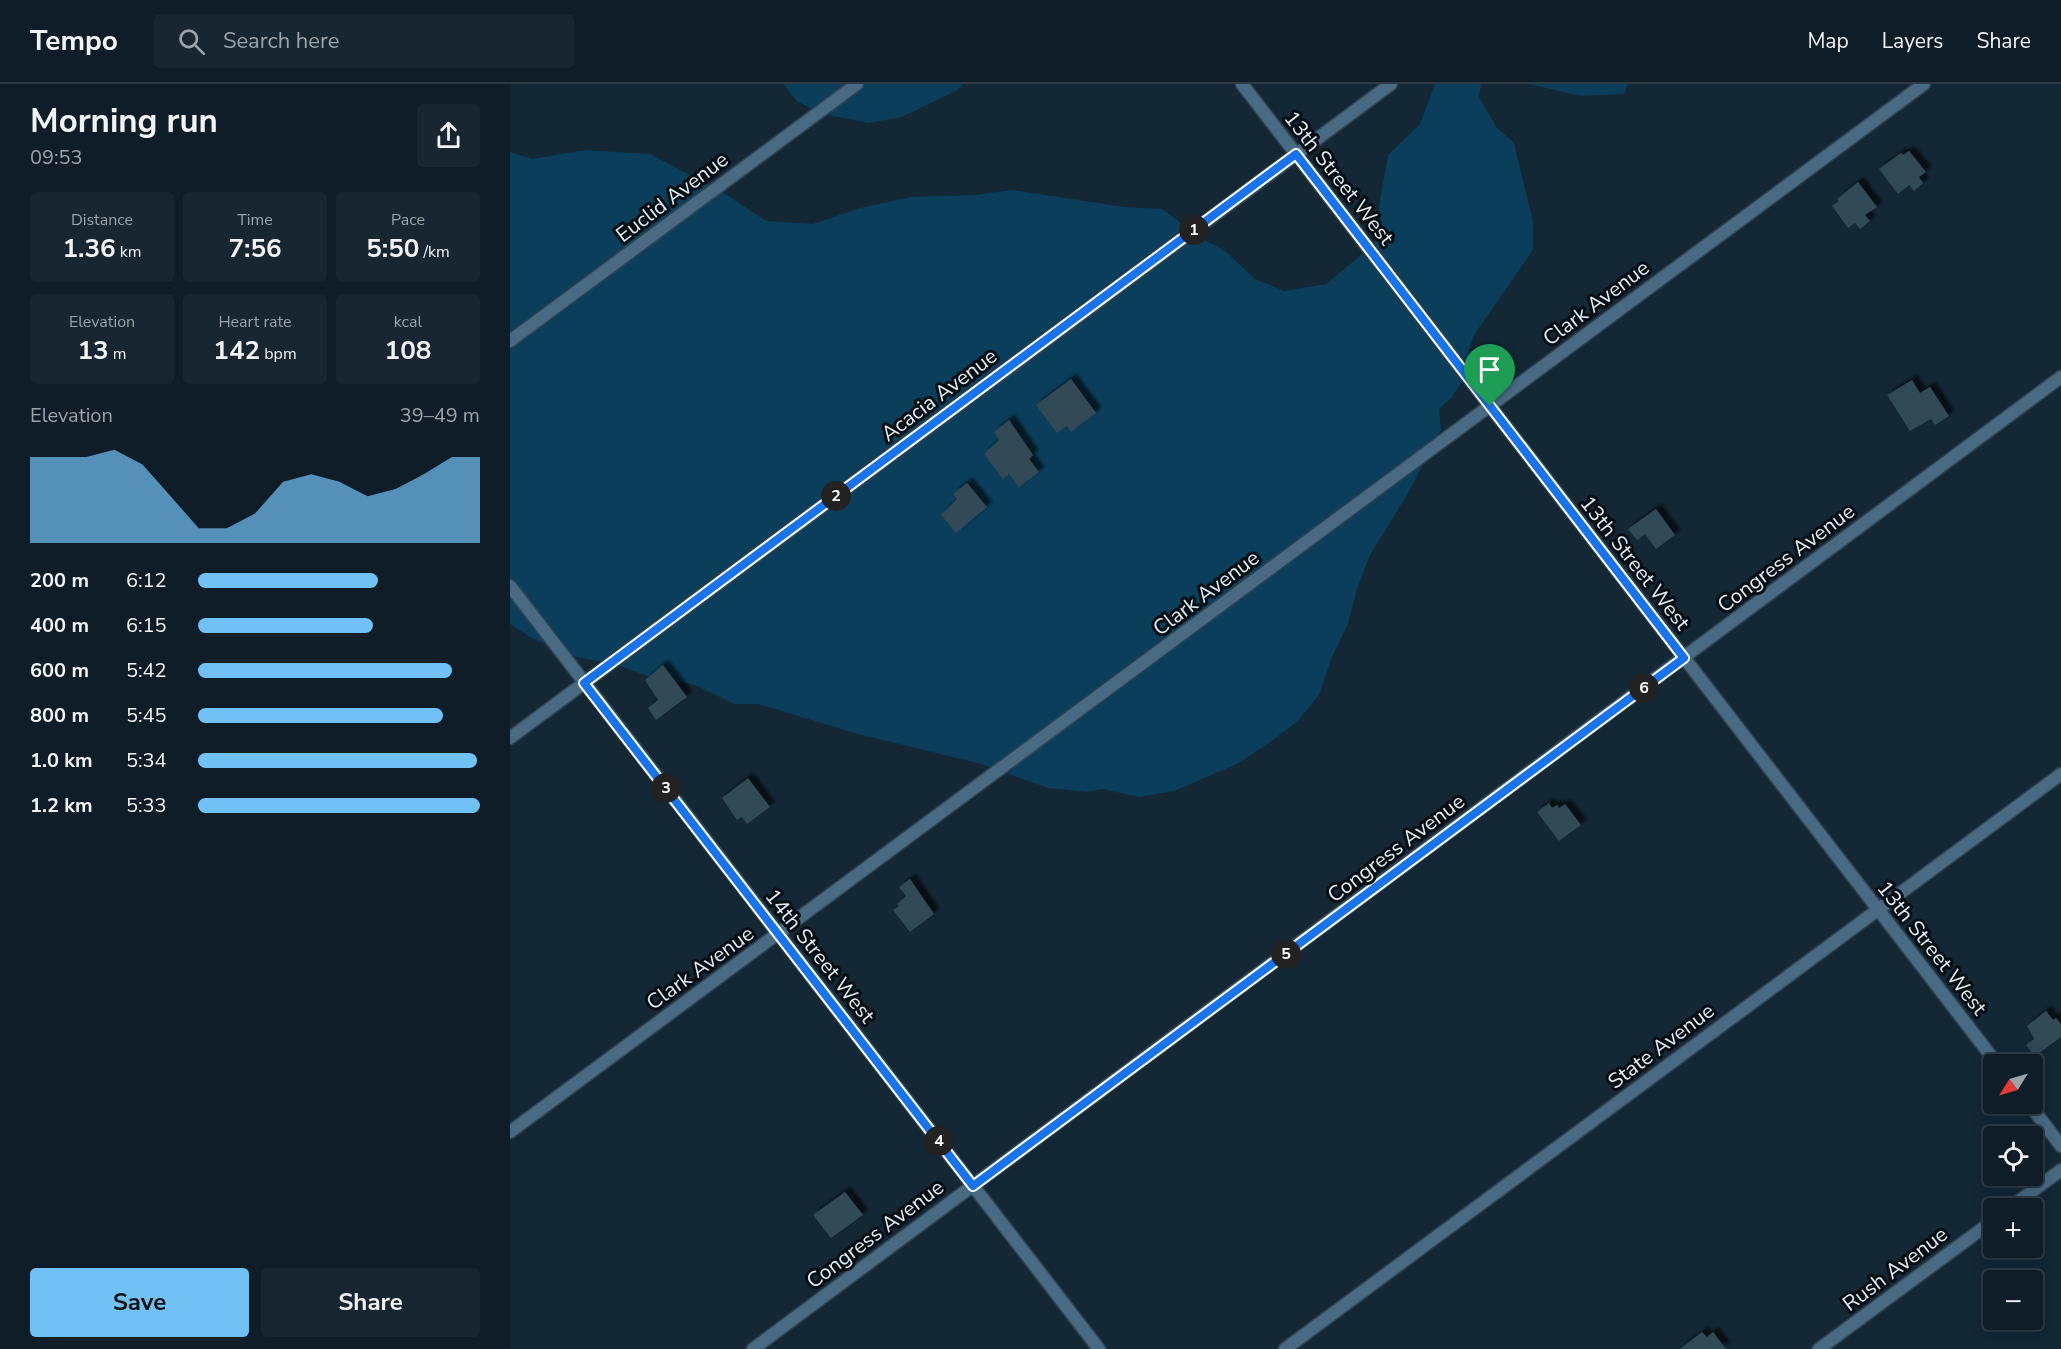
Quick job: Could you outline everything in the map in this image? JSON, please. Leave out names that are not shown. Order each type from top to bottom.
[{"type":"street","name":"Euclid Avenue","points":[[510,341],[857,84]]},
{"type":"street","name":"13th Street West","points":[[1242,84],[1989,1054]]},
{"type":"street","name":"Acacia Avenue","points":[[510,738],[1391,84]]},
{"type":"street","name":"Clark Avenue","points":[[510,1132],[1924,84]]},
{"type":"street","name":"Congress Avenue","points":[[753,1349],[2061,377]]},
{"type":"street","name":"14th Street West","points":[[510,586],[1099,1349]]},
{"type":"street","name":"State Avenue","points":[[1285,1349],[2061,774]]},
{"type":"street","points":[[2037,1114],[2061,1146]]},
{"type":"street","points":[[2023,1198],[2061,1170]]},
{"type":"street","name":"Rush Avenue","points":[[1819,1349],[1983,1228]]},
{"type":"shaded area","points":[[783,84],[963,84],[956,91],[902,117],[869,123],[819,113],[797,101]]},
{"type":"shaded area","points":[[1435,84],[1481,84],[1479,97],[1497,128],[1514,143],[1533,222],[1533,250],[1474,335],[1469,350],[1466,375],[1452,397],[1439,409],[1441,430],[1407,495],[1370,555],[1357,589],[1348,624],[1332,657],[1319,695],[1298,721],[1237,764],[1174,791],[1139,797],[1102,789],[1088,792],[1048,788],[978,763],[858,734],[759,704],[734,704],[693,684],[656,679],[620,666],[577,657],[532,638],[510,624],[510,152],[532,159],[585,150],[650,154],[724,193],[766,221],[813,224],[860,208],[911,197],[974,195],[1013,190],[1124,207],[1162,209],[1201,238],[1225,251],[1255,279],[1284,291],[1326,284],[1366,251],[1382,233],[1379,207],[1388,155],[1420,124]]},
{"type":"shaded area","points":[[1529,84],[1628,84],[1624,94],[1580,96]]},
{"type":"building","points":[[1909,151],[1926,172],[1919,177],[1923,183],[1914,191],[1909,185],[1898,194],[1879,169],[1901,153],[1903,155]]},
{"type":"building","points":[[1858,182],[1877,207],[1865,215],[1870,221],[1860,229],[1855,223],[1848,228],[1832,206]]},
{"type":"building","points":[[1071,379],[1096,413],[1071,432],[1067,426],[1057,433],[1036,405]]},
{"type":"building","points":[[1912,380],[1920,393],[1930,387],[1949,416],[1935,425],[1931,419],[1910,431],[1887,395]]},
{"type":"building","points":[[1009,420],[1033,455],[1029,459],[1039,472],[1019,487],[1009,474],[1003,479],[984,454],[999,440],[994,432]]},
{"type":"building","points":[[967,483],[987,507],[956,533],[941,515],[957,499],[953,494]]},
{"type":"building","points":[[1656,509],[1675,535],[1656,549],[1645,534],[1637,540],[1628,529]]},
{"type":"building","points":[[663,665],[687,697],[656,720],[648,708],[658,700],[645,680]]},
{"type":"building","points":[[748,778],[770,807],[747,824],[742,817],[737,820],[722,798]]},
{"type":"building","points":[[1549,803],[1552,808],[1557,805],[1559,808],[1565,804],[1581,825],[1559,841],[1537,812]]},
{"type":"building","points":[[910,879],[934,914],[910,932],[893,910],[906,896],[899,887]]},
{"type":"building","points":[[2046,1011],[2053,1020],[2056,1018],[2061,1024],[2061,1037],[2038,1054],[2033,1054],[2026,1045],[2034,1039],[2027,1026]]},
{"type":"building","points":[[845,1192],[863,1215],[831,1238],[813,1215]]},
{"type":"building","points":[[1702,1332],[1707,1337],[1713,1332],[1726,1349],[1680,1349]]},
{"type":"route","points":[[1296,154],[1490,406],[1684,658],[973,1186],[584,683],[1296,154]]}]
